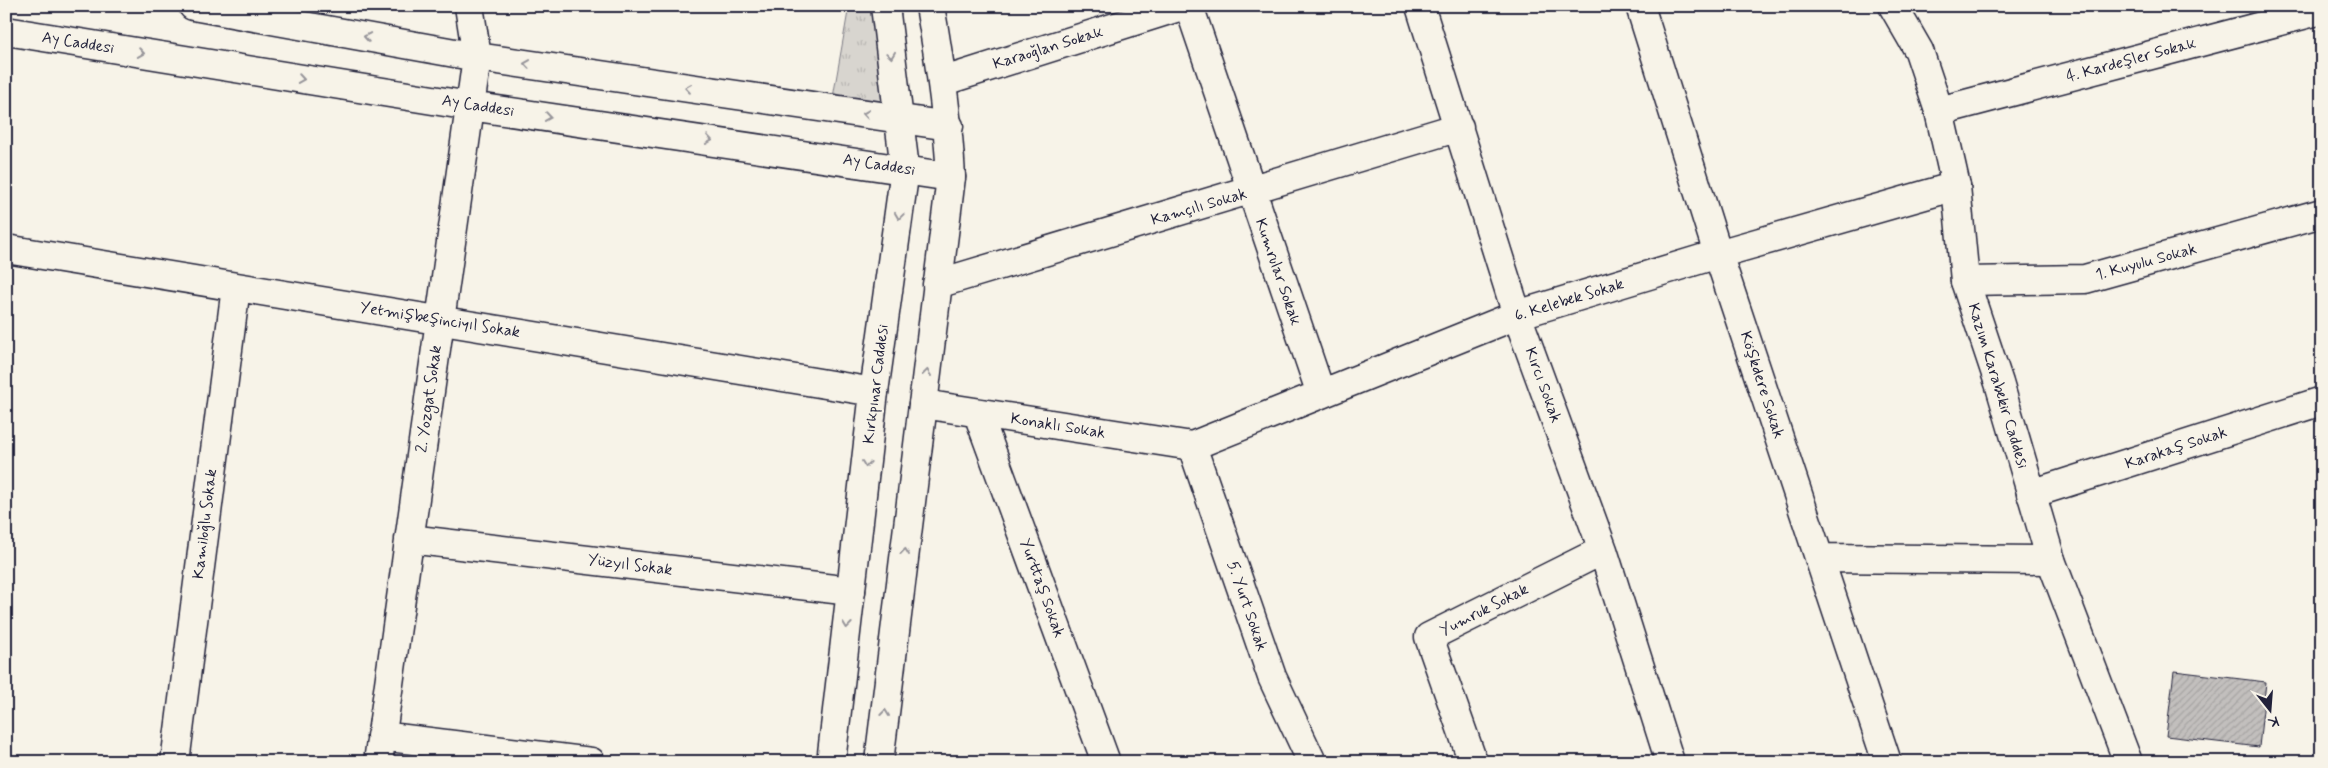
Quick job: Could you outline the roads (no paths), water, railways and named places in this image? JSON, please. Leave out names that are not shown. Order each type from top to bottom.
[{"type":"street","points":[[193,6],[477,57],[949,126]]},
{"type":"street","name":"2. Yozgat Sokak","points":[[380,749],[477,57],[469,6]]},
{"type":"street","name":"Kırkpınar Caddesi","points":[[831,762],[874,392],[905,169],[885,6]]},
{"type":"street","points":[[880,762],[950,177],[949,126],[944,81],[930,6]]},
{"type":"street","name":"Karaoğlan Sokak","points":[[944,81],[1182,6]]},
{"type":"street","name":"Kumrular Sokak","points":[[1189,6],[1250,191],[1321,394]]},
{"type":"street","name":"Kırcı Sokak","points":[[1420,6],[1517,315],[1603,550],[1670,762]]},
{"type":"street","name":"Kazım Karabekir Caddesi","points":[[1893,6],[1918,51],[1940,111],[1956,186],[1965,281],[1999,383],[2051,560],[2128,762]]},
{"type":"street","name":"Köşkdere Sokak","points":[[1645,8],[1718,254],[1887,762]]},
{"type":"street","name":"4. Kardeşler Sokak","points":[[1940,111],[2322,10]]},
{"type":"street","name":"Ay Caddesi","points":[[6,31],[470,106],[950,177]]},
{"type":"street","name":"Kamçılı Sokak","points":[[937,284],[1459,127]]},
{"type":"street","name":"6. Kelebek Sokak","points":[[1192,446],[1517,315],[1718,254],[1956,186]]},
{"type":"street","name":"1. Kuyulu Sokak","points":[[1965,281],[2085,279],[2322,213]]},
{"type":"street","name":"Yetmişbeşinciyıl Sokak","points":[[6,249],[874,392]]},
{"type":"street","name":"Kamiloğlu Sokak","points":[[175,762],[236,287]]},
{"type":"street","name":"Karakaş Sokak","points":[[2031,494],[2322,402]]},
{"type":"street","name":"Konaklı Sokak","points":[[923,404],[1192,446]]},
{"type":"street","name":"Yurttaş Sokak","points":[[978,414],[1106,762]]},
{"type":"street","name":"5. Yurt Sokak","points":[[1192,446],[1272,677],[1312,762]]},
{"type":"street","name":"Yüzyıl Sokak","points":[[409,539],[850,592]]},
{"type":"street","name":"Yumruk Sokak","points":[[1473,762],[1429,637],[1603,550]]},
{"type":"street","points":[[1819,558],[2051,560]]},
{"type":"street","points":[[380,749],[591,762]]}]
